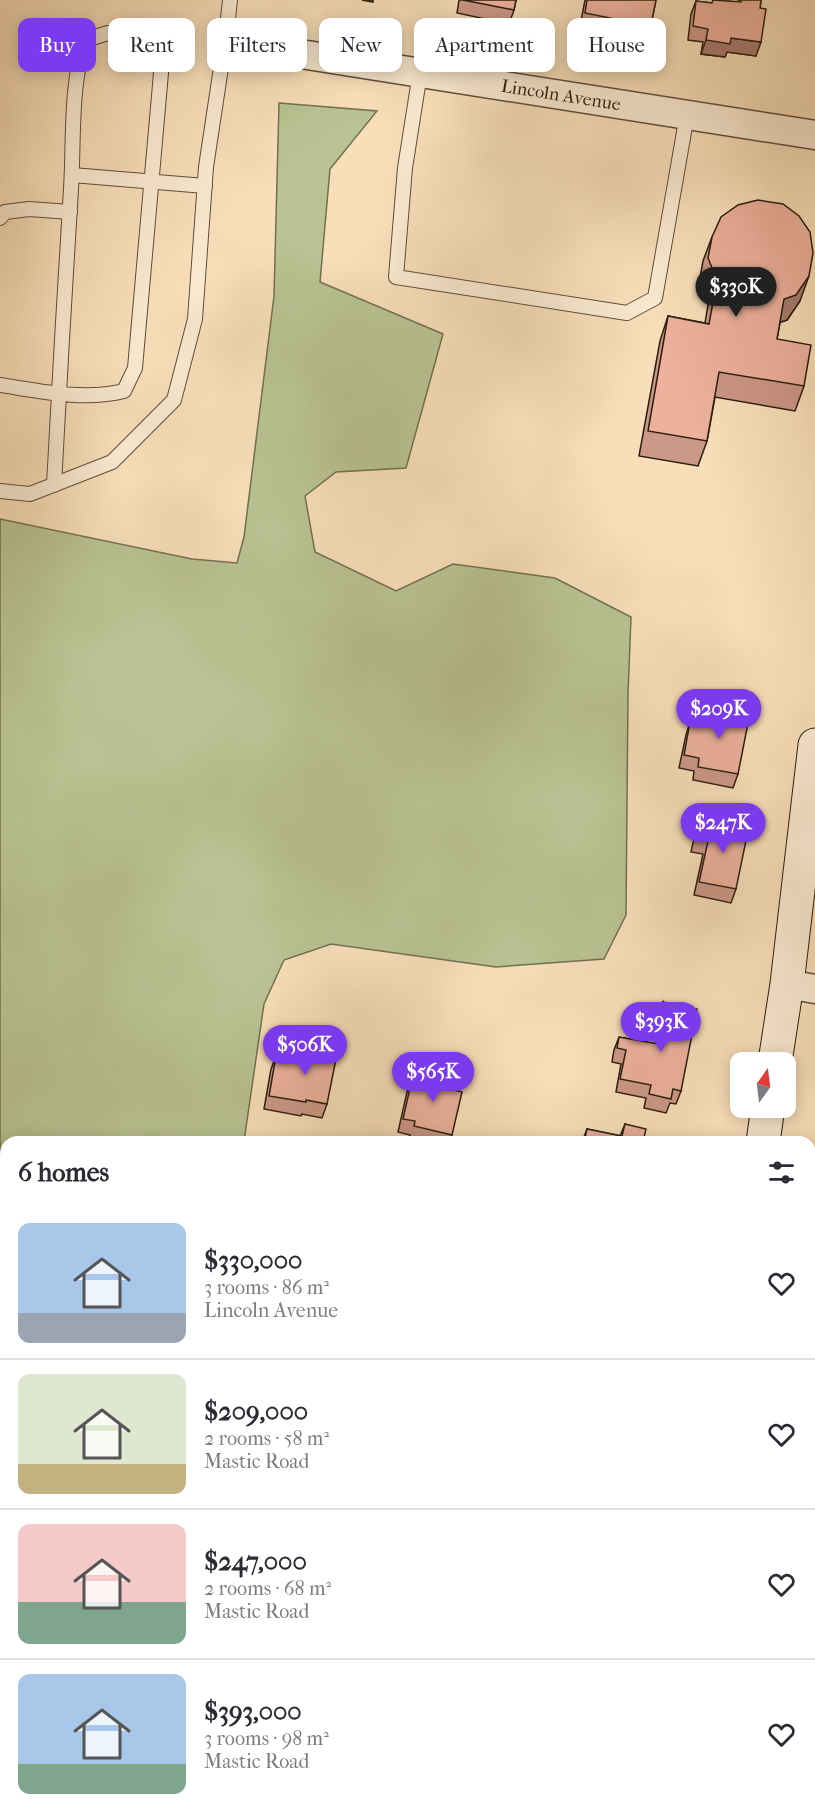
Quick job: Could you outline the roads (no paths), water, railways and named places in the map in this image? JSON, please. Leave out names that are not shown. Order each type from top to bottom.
[{"type":"main road","points":[[778,1052],[801,987],[815,745]]},
{"type":"main road","points":[[764,1136],[766,1118]]},
{"type":"street","name":"Lincoln Avenue","points":[[307,55],[815,135]]},
{"type":"lane","points":[[227,18],[230,0]]},
{"type":"lane","points":[[0,385],[59,393],[106,395],[124,391],[135,368],[160,73],[156,49],[138,33],[108,33],[85,40],[78,64],[69,212],[59,393],[54,485]]},
{"type":"lane","points":[[0,491],[30,494],[112,462],[174,400],[195,319],[205,186],[220,72]]},
{"type":"lane","points":[[420,73],[405,168],[396,277],[627,314],[655,298],[687,115]]},
{"type":"lane","points":[[72,175],[205,186]]},
{"type":"lane","points":[[0,218],[5,212],[29,209],[69,212]]}]
